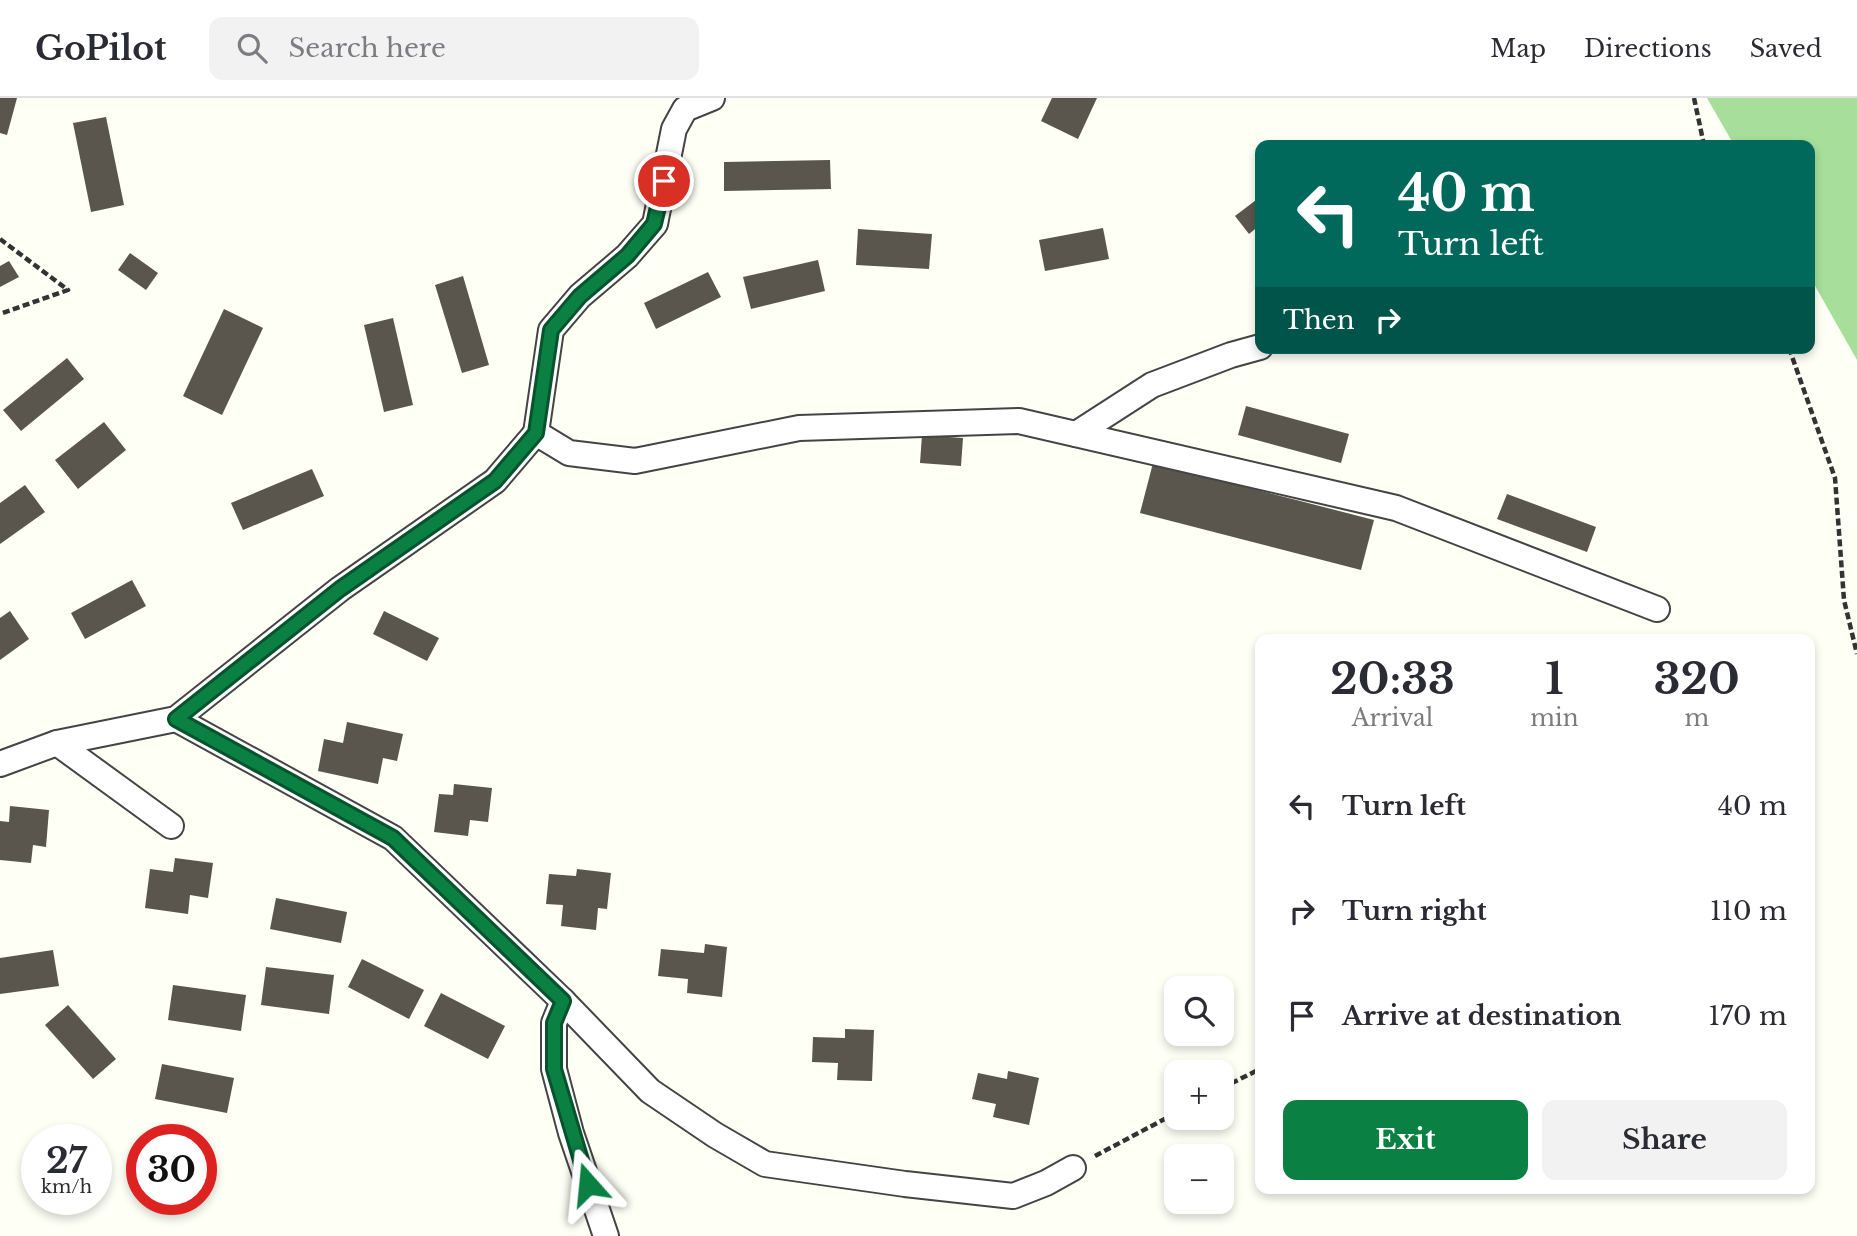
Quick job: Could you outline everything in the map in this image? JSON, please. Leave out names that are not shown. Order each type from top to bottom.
[{"type":"street","points":[[0,764],[57,743],[176,719],[340,589],[495,481],[536,433],[551,330],[580,296],[627,256],[654,224],[674,130],[685,109],[712,98]]},
{"type":"street","points":[[1076,434],[1152,385],[1255,348]]},
{"type":"street","points":[[536,433],[569,453],[635,461],[799,428],[1019,421],[1396,508],[1657,609]]},
{"type":"street","points":[[176,719],[393,838],[563,1001],[650,1091],[715,1135],[765,1164],[1013,1196],[1046,1183],[1073,1168]]},
{"type":"street","points":[[57,743],[171,826]]},
{"type":"street","points":[[563,1001],[554,1023],[554,1069],[571,1133],[606,1236]]},
{"type":"path","points":[[1694,98],[1703,140]]},
{"type":"path","points":[[0,239],[68,290],[0,314]]},
{"type":"path","points":[[1791,354],[1835,478],[1844,600],[1857,654]]},
{"type":"path","points":[[1234,1082],[1255,1072]]},
{"type":"path","points":[[1073,1168],[1164,1119]]},
{"type":"green space","points":[[1707,98],[1857,98],[1857,360],[1815,286],[1815,140],[1731,140]]},
{"type":"building","points":[[0,98],[17,98],[7,135],[0,133]]},
{"type":"building","points":[[1052,98],[1097,98],[1078,139],[1041,121]]},
{"type":"building","points":[[106,117],[124,205],[91,212],[73,123]]},
{"type":"building","points":[[830,160],[831,189],[724,191],[724,162]]},
{"type":"building","points":[[1255,201],[1255,229],[1249,234],[1235,216]]},
{"type":"building","points":[[1103,228],[1109,259],[1045,271],[1039,240]]},
{"type":"building","points":[[858,229],[932,234],[929,269],[856,265]]},
{"type":"building","points":[[130,253],[158,273],[146,290],[118,270]]},
{"type":"building","points":[[818,260],[825,291],[751,309],[743,277]]},
{"type":"building","points":[[9,261],[19,277],[0,287],[0,266]]},
{"type":"building","points":[[708,272],[721,297],[656,329],[644,303]]},
{"type":"building","points":[[463,276],[489,365],[462,373],[435,285]]},
{"type":"building","points":[[224,309],[263,328],[222,415],[183,396]]},
{"type":"building","points":[[393,318],[413,405],[384,412],[364,325]]},
{"type":"building","points":[[67,358],[84,379],[21,431],[3,410]]},
{"type":"building","points":[[1246,406],[1349,434],[1341,463],[1238,435]]},
{"type":"building","points":[[104,422],[126,450],[78,489],[55,460]]},
{"type":"building","points":[[922,435],[963,438],[961,466],[920,463]]},
{"type":"building","points":[[1153,463],[1374,520],[1361,570],[1140,513]]},
{"type":"building","points":[[312,469],[324,496],[243,530],[231,503]]},
{"type":"building","points":[[25,485],[45,512],[0,544],[0,503]]},
{"type":"building","points":[[1507,494],[1596,527],[1587,552],[1497,519]]},
{"type":"building","points":[[132,580],[146,606],[85,639],[71,613]]},
{"type":"building","points":[[10,611],[29,639],[0,660],[0,618]]},
{"type":"building","points":[[384,611],[439,638],[427,661],[373,634]]},
{"type":"building","points":[[347,722],[403,734],[397,761],[383,758],[378,784],[318,771],[324,739],[343,743]]},
{"type":"building","points":[[454,784],[492,788],[488,822],[470,820],[468,836],[434,832],[439,794],[453,795]]},
{"type":"building","points":[[10,806],[49,810],[46,847],[33,845],[31,863],[0,860],[0,821],[9,822]]},
{"type":"building","points":[[175,858],[213,863],[208,898],[190,895],[188,914],[145,908],[150,869],[173,872]]},
{"type":"building","points":[[577,869],[611,873],[607,909],[598,908],[596,930],[561,926],[563,905],[546,904],[549,874],[576,876]]},
{"type":"building","points":[[276,898],[347,912],[341,943],[270,929]]},
{"type":"building","points":[[705,944],[727,947],[722,997],[687,993],[688,979],[658,976],[661,949],[704,953]]},
{"type":"building","points":[[53,950],[59,986],[0,994],[0,958]]},
{"type":"building","points":[[362,959],[424,990],[409,1019],[348,987]]},
{"type":"building","points":[[266,967],[334,975],[329,1014],[261,1005]]},
{"type":"building","points":[[173,985],[246,995],[241,1031],[168,1020]]},
{"type":"building","points":[[441,993],[505,1026],[488,1059],[424,1026]]},
{"type":"building","points":[[68,1005],[116,1059],[93,1079],[45,1025]]},
{"type":"building","points":[[845,1029],[874,1030],[872,1081],[837,1080],[838,1063],[812,1062],[813,1037],[845,1038]]},
{"type":"building","points":[[162,1064],[234,1078],[227,1113],[155,1099]]},
{"type":"building","points":[[1008,1071],[1039,1078],[1029,1125],[993,1117],[996,1104],[972,1099],[978,1073],[1007,1079]]},
{"type":"route","points":[[588,1184],[554,1069],[554,1023],[563,1001],[393,838],[176,719],[340,589],[495,481],[536,433],[551,330],[580,296],[627,256],[654,224],[664,181]]}]
